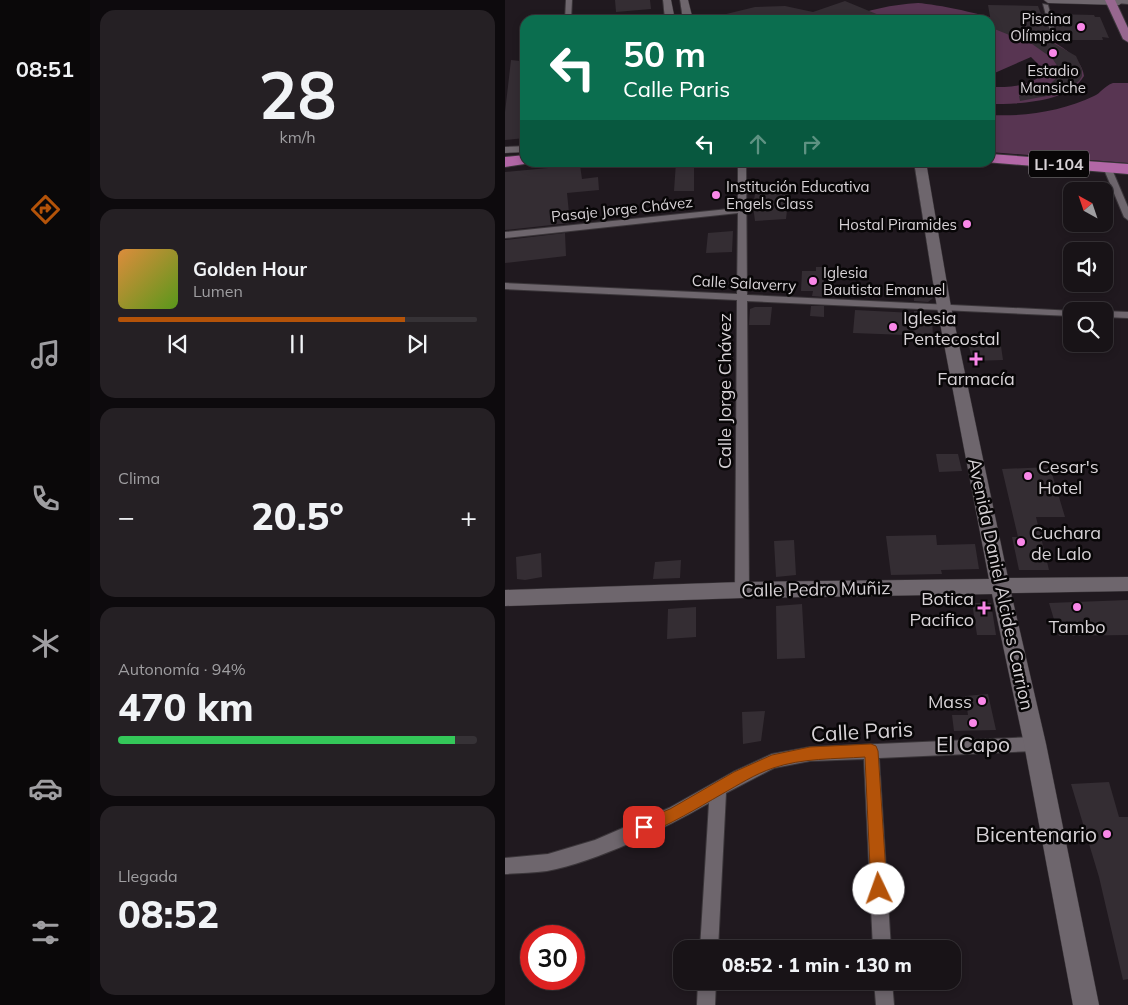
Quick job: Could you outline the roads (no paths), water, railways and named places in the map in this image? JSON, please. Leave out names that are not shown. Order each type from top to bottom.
[{"type":"highway","points":[[505,157],[520,156]]},
{"type":"highway","points":[[505,162],[520,160]]},
{"type":"highway","name":"LI-104","points":[[995,160],[1128,169]]},
{"type":"main road","points":[[1117,1],[1128,19]]},
{"type":"main road","points":[[1117,1],[1128,39]]},
{"type":"street","points":[[568,15],[569,0]]},
{"type":"street","points":[[667,0],[669,15]]},
{"type":"street","points":[[686,1],[687,15]]},
{"type":"street","points":[[1055,38],[1046,2],[1117,1]]},
{"type":"street","points":[[505,150],[520,149]]},
{"type":"street","name":"Calle Jorge Chávez","points":[[742,167],[742,590]]},
{"type":"street","name":"Avenida Daniel Alcides Carrion","points":[[921,167],[944,307],[1000,586],[1035,744],[1086,1005]]},
{"type":"street","points":[[1107,167],[1128,217]]},
{"type":"street","name":"Pasaje Jorge Chávez","points":[[505,234],[741,210]]},
{"type":"street","name":"Calle Salaverry","points":[[505,286],[1063,313]]},
{"type":"street","points":[[1113,315],[1128,316]]},
{"type":"street","name":"Calle Pedro Muñiz","points":[[505,598],[742,590],[1128,584]]},
{"type":"street","name":"Calle Paris","points":[[505,866],[548,862],[597,848],[675,814],[739,777],[772,761],[810,754],[1035,744]]},
{"type":"street","points":[[871,751],[882,940]]},
{"type":"street","points":[[710,940],[718,790]]},
{"type":"street","points":[[706,1005],[707,990]]},
{"type":"street","points":[[884,990],[885,1005]]},
{"type":"place","name":"Piscina Olímpica","points":[[1081,27]]},
{"type":"place","name":"Estadio Mansiche","points":[[1053,53]]},
{"type":"place","name":"Institución Educativa Engels Class","points":[[716,195]]},
{"type":"place","name":"Hostal Piramides","points":[[967,224]]},
{"type":"place","name":"Iglesia Bautista Emanuel","points":[[813,281]]},
{"type":"place","name":"Iglesia Pentecostal","points":[[893,327]]},
{"type":"place","name":"Farmacía","points":[[976,359]]},
{"type":"place","name":"Cesar's Hotel","points":[[1028,476]]},
{"type":"place","name":"Cuchara de Lalo","points":[[1021,542]]},
{"type":"place","name":"Tambo","points":[[1077,607]]},
{"type":"place","name":"Botica Pacifico","points":[[984,608]]},
{"type":"place","name":"Mass","points":[[982,701]]},
{"type":"place","name":"El Capo","points":[[973,723]]},
{"type":"place","name":"Bicentenario","points":[[1107,834]]}]
